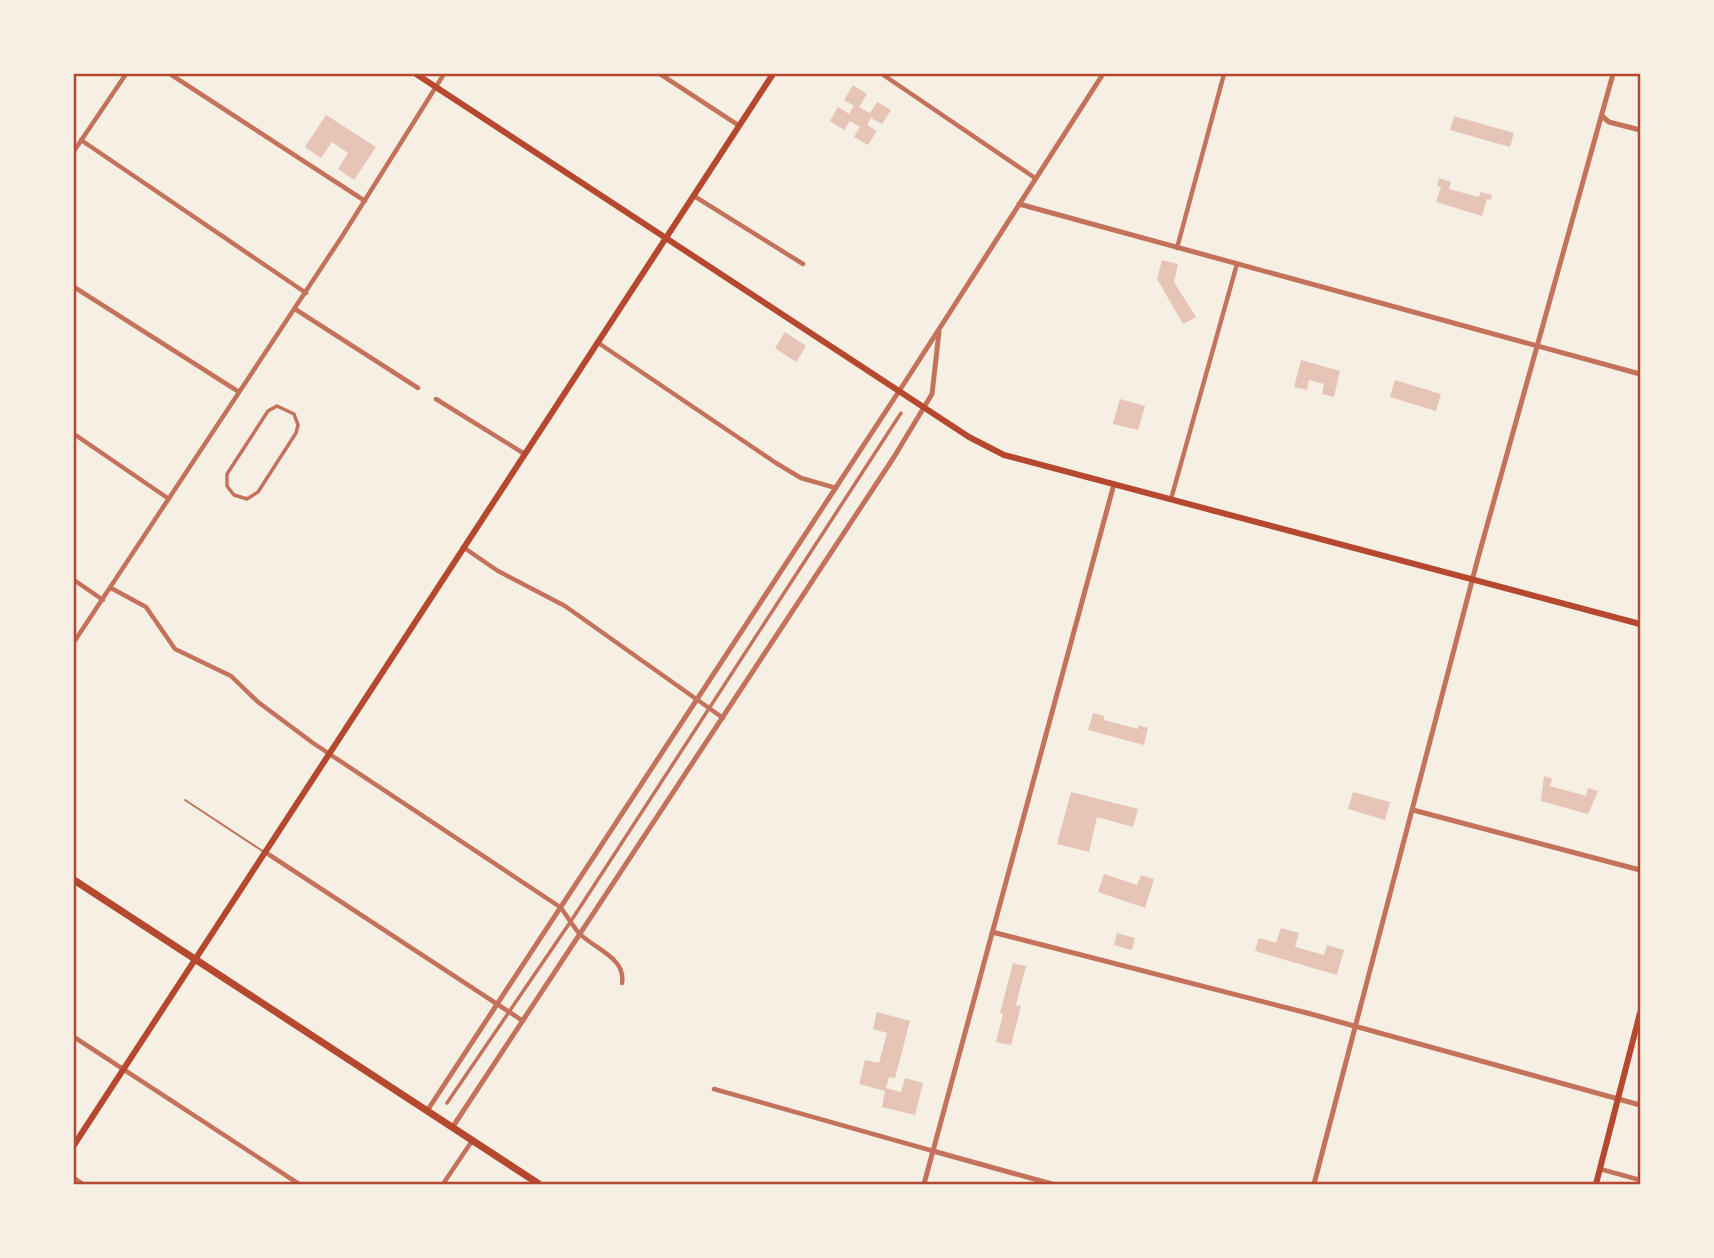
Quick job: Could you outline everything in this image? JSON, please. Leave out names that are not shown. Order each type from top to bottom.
[{"type":"main road","points":[[416,74],[666,235],[969,437],[1004,455],[1640,625]]},
{"type":"main road","points":[[74,1145],[772,74]]},
{"type":"main road","points":[[74,880],[539,1185]]},
{"type":"main road","points":[[1596,1185],[1640,1013]]},
{"type":"street","points":[[74,151],[126,74]]},
{"type":"street","points":[[170,74],[365,201]]},
{"type":"street","points":[[74,642],[306,293],[444,74]]},
{"type":"street","points":[[660,74],[738,125]]},
{"type":"street","points":[[882,74],[1035,178]]},
{"type":"street","points":[[427,1111],[900,390],[1103,74]]},
{"type":"street","points":[[1177,248],[1224,74]]},
{"type":"street","points":[[1314,1185],[1473,579],[1613,74]]},
{"type":"street","points":[[1602,116],[1609,122],[1640,130]]},
{"type":"street","points":[[81,140],[306,293]]},
{"type":"street","points":[[693,195],[803,264]]},
{"type":"street","points":[[1019,204],[1640,374]]},
{"type":"street","points":[[1171,499],[1237,264]]},
{"type":"street","points":[[74,287],[239,393]]},
{"type":"street","points":[[295,309],[418,388]]},
{"type":"street","points":[[452,1128],[723,718],[932,394],[939,328]]},
{"type":"street","points":[[596,341],[776,463],[801,478],[835,488]]},
{"type":"street","points":[[436,399],[523,453]]},
{"type":"street","points":[[271,407],[290,410],[296,419],[296,431],[258,492],[241,499],[231,492],[226,480],[227,474],[265,414],[271,407]]},
{"type":"street","points":[[446,1103],[571,921],[901,413]]},
{"type":"street","points":[[74,434],[169,499]]},
{"type":"street","points":[[924,1185],[1114,484]]},
{"type":"street","points":[[463,547],[498,571],[565,606],[723,718]]},
{"type":"street","points":[[74,580],[103,600]]},
{"type":"street","points":[[111,588],[146,607],[175,649],[231,676],[258,702],[329,754],[560,906],[580,934],[618,964],[623,975],[622,983]]},
{"type":"street","points":[[1413,810],[1640,870]]},
{"type":"street","points":[[265,852],[524,1022]]},
{"type":"street","points":[[992,932],[1356,1027],[1640,1105]]},
{"type":"street","points":[[74,1037],[299,1185]]},
{"type":"street","points":[[714,1089],[1052,1185]]},
{"type":"street","points":[[443,1185],[472,1141]]},
{"type":"street","points":[[1600,1169],[1640,1180]]},
{"type":"street","points":[[74,1178],[83,1185]]},
{"type":"lane","points":[[185,800],[265,852]]},
{"type":"building","points":[[853,85],[867,94],[859,107],[870,113],[877,102],[891,110],[882,124],[871,118],[867,125],[877,131],[868,145],[854,137],[860,127],[850,121],[844,130],[830,121],[838,107],[849,114],[854,106],[844,100]]},
{"type":"building","points":[[326,115],[376,147],[354,180],[338,169],[348,153],[332,142],[321,158],[305,147]]},
{"type":"building","points":[[1454,116],[1514,133],[1510,147],[1450,130]]},
{"type":"building","points":[[1439,178],[1451,182],[1449,189],[1479,197],[1480,192],[1492,195],[1491,200],[1487,199],[1482,216],[1436,202],[1441,187],[1437,186]]},
{"type":"building","points":[[1162,260],[1178,264],[1174,282],[1196,317],[1183,324],[1157,279]]},
{"type":"building","points":[[785,332],[806,346],[796,362],[775,348]]},
{"type":"building","points":[[1301,360],[1340,371],[1334,397],[1322,394],[1324,384],[1309,380],[1307,390],[1294,387]]},
{"type":"building","points":[[1395,380],[1441,394],[1436,411],[1390,397]]},
{"type":"building","points":[[1120,399],[1145,406],[1138,430],[1113,424]]},
{"type":"building","points":[[1093,713],[1104,716],[1104,720],[1138,729],[1138,725],[1148,728],[1144,745],[1088,730]]},
{"type":"building","points":[[1544,776],[1552,779],[1550,786],[1586,796],[1588,788],[1598,791],[1588,814],[1541,801]]},
{"type":"building","points":[[1071,792],[1138,809],[1133,827],[1097,817],[1089,852],[1057,844]]},
{"type":"building","points":[[1353,792],[1390,802],[1385,820],[1348,809]]},
{"type":"building","points":[[1104,874],[1137,885],[1141,875],[1154,879],[1145,908],[1098,892]]},
{"type":"building","points":[[1281,928],[1299,933],[1295,947],[1324,955],[1327,945],[1344,950],[1337,975],[1255,951],[1259,938],[1276,943]]},
{"type":"building","points":[[1117,933],[1135,938],[1132,950],[1114,945]]},
{"type":"building","points":[[1013,963],[1026,966],[1016,1005],[1021,1006],[1011,1045],[996,1042],[1003,1014],[1000,1013]]},
{"type":"building","points":[[877,1012],[910,1021],[895,1078],[889,1077],[886,1088],[901,1092],[905,1078],[923,1083],[915,1115],[882,1107],[885,1091],[859,1084],[865,1060],[879,1063],[887,1033],[873,1029]]}]
